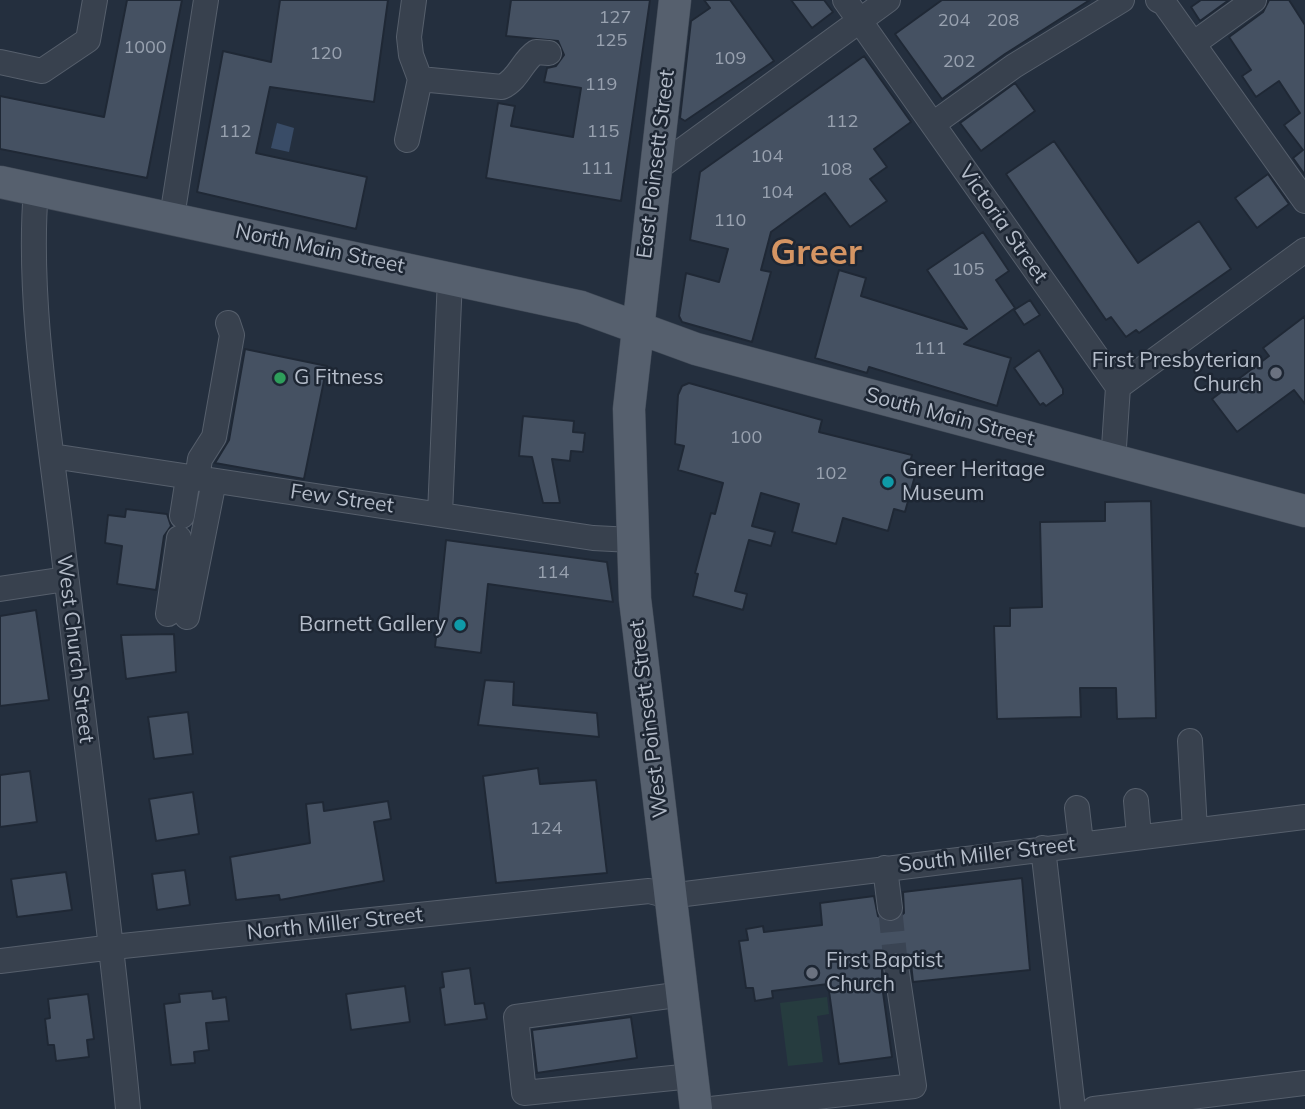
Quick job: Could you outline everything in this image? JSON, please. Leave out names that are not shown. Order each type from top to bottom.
[{"type":"main road","name":"East Poinsett Street","points":[[637,328],[675,0]]},
{"type":"main road","name":"North Main Street","points":[[0,182],[581,307],[637,328]]},
{"type":"main road","name":"South Main Street","points":[[637,328],[696,349],[1305,511]]},
{"type":"main road","name":"West Poinsett Street","points":[[637,328],[628,409],[635,599],[696,1109]]},
{"type":"street","points":[[0,62],[42,71],[88,40],[95,0]]},
{"type":"street","points":[[172,217],[206,0]]},
{"type":"street","points":[[408,140],[420,79],[411,55],[414,0]]},
{"type":"street","name":"Victoria Street","points":[[845,0],[1118,387]]},
{"type":"street","points":[[655,170],[888,0]]},
{"type":"street","points":[[933,124],[1014,65],[1122,0]]},
{"type":"street","points":[[1158,0],[1164,3],[1305,201]]},
{"type":"street","points":[[1193,44],[1254,0]]},
{"type":"street","points":[[420,79],[502,87],[518,75],[529,57],[536,52],[550,53]]},
{"type":"street","points":[[660,128],[686,147]]},
{"type":"street","name":"West Church Street","points":[[36,189],[34,245],[52,456],[113,947],[128,1109]]},
{"type":"street","points":[[1113,462],[1118,387],[1305,250]]},
{"type":"street","points":[[440,514],[450,278]]},
{"type":"street","points":[[200,479],[181,527],[177,616],[200,479],[200,459],[214,438],[232,335],[229,323]]},
{"type":"street","name":"Few Street","points":[[52,456],[593,538],[632,540]]},
{"type":"street","points":[[0,589],[66,579]]},
{"type":"street","points":[[1190,741],[1195,830]]},
{"type":"street","points":[[1136,800],[1139,836]]},
{"type":"street","points":[[1077,808],[1081,843]]},
{"type":"street","name":"South Miller Street","points":[[669,896],[1305,817]]},
{"type":"street","points":[[1043,848],[1073,1109]]},
{"type":"street","points":[[885,868],[890,908]]},
{"type":"street","name":"North Miller Street","points":[[0,961],[649,891],[669,896]]},
{"type":"street","points":[[711,1109],[914,1086],[896,966]]},
{"type":"street","points":[[683,994],[516,1017],[524,1093],[692,1076]]},
{"type":"street","points":[[1094,1109],[1305,1083]]},
{"type":"green space","points":[[827,997],[829,1014],[817,1016],[823,1062],[788,1066],[780,1003]]},
{"type":"water","points":[[277,123],[294,128],[289,152],[271,148]]},
{"type":"building","points":[[127,0],[182,0],[147,178],[0,149],[0,96],[104,117]]},
{"type":"building","points":[[280,0],[388,0],[374,102],[270,87],[256,153],[367,177],[356,229],[197,192],[223,51],[271,62]]},
{"type":"building","points":[[511,0],[650,0],[621,201],[486,178],[498,103],[515,106],[511,126],[573,137],[581,88],[544,82],[547,68],[556,66],[564,55],[558,41],[506,36]]},
{"type":"building","points":[[704,0],[730,0],[774,61],[685,121],[680,118],[691,21],[710,8]]},
{"type":"building","points":[[791,0],[824,0],[833,12],[812,28]]},
{"type":"building","points":[[942,0],[1090,0],[1005,54],[942,99],[895,34]]},
{"type":"building","points":[[1201,0],[1229,0],[1200,21],[1191,7]]},
{"type":"building","points":[[1269,0],[1289,0],[1305,25],[1305,175],[1293,158],[1303,150],[1284,125],[1300,113],[1279,81],[1256,97],[1242,76],[1251,70],[1229,37],[1263,12]]},
{"type":"building","points":[[864,56],[911,122],[874,149],[887,167],[870,179],[887,201],[850,227],[825,193],[771,232],[761,270],[771,272],[752,342],[682,322],[679,316],[686,273],[719,282],[728,249],[690,240],[700,172]]},
{"type":"building","points":[[1015,83],[1035,111],[981,151],[960,123]]},
{"type":"building","points":[[1054,141],[1138,263],[1199,221],[1231,269],[1139,333],[1136,330],[1126,337],[1111,317],[1106,320],[1006,174]]},
{"type":"building","points":[[1268,174],[1289,204],[1257,228],[1235,198]]},
{"type":"building","points":[[983,232],[1009,271],[996,280],[1015,308],[964,344],[1011,358],[997,406],[869,367],[867,373],[815,358],[839,270],[866,278],[861,296],[967,329],[927,270]]},
{"type":"building","points":[[1030,300],[1040,315],[1024,325],[1014,310]]},
{"type":"building","name":"First Presbyterian Church","points":[[1305,316],[1305,404],[1294,390],[1237,432],[1212,399],[1269,356],[1263,348]]},
{"type":"building","points":[[245,349],[327,366],[304,479],[215,463],[229,440]]},
{"type":"building","points":[[1039,350],[1063,389],[1063,394],[1046,406],[1043,403],[1040,405],[1014,368]]},
{"type":"building","points":[[689,383],[822,420],[819,432],[912,455],[910,462],[918,465],[905,512],[894,509],[888,531],[843,518],[836,544],[792,532],[799,504],[761,493],[752,526],[775,532],[771,546],[749,540],[735,591],[747,594],[743,610],[693,596],[698,574],[695,573],[711,513],[715,514],[723,483],[678,470],[684,446],[675,444],[678,395],[682,386]]},
{"type":"building","points":[[523,416],[574,421],[573,432],[585,433],[583,452],[571,451],[570,461],[552,459],[560,503],[543,503],[532,457],[519,456]]},
{"type":"building","points":[[1151,501],[1156,718],[1117,719],[1116,688],[1080,688],[1081,717],[997,719],[994,626],[1010,626],[1010,608],[1042,607],[1040,522],[1105,521],[1105,502]]},
{"type":"building","points":[[126,509],[167,514],[171,526],[164,536],[156,590],[117,584],[122,546],[105,543],[108,515],[125,517]]},
{"type":"building","points":[[446,540],[607,562],[613,602],[488,584],[481,653],[435,647]]},
{"type":"building","points":[[36,610],[49,700],[0,706],[0,616]]},
{"type":"building","points":[[174,634],[176,672],[126,679],[121,635]]},
{"type":"building","points":[[485,680],[514,682],[513,705],[597,713],[599,737],[478,725]]},
{"type":"building","points":[[188,712],[193,754],[154,759],[148,717]]},
{"type":"building","points":[[538,768],[540,784],[596,780],[607,873],[496,883],[483,776]]},
{"type":"building","points":[[30,771],[37,822],[0,827],[0,775]]},
{"type":"building","points":[[193,792],[199,834],[156,841],[149,799]]},
{"type":"building","points":[[388,801],[391,819],[374,822],[384,881],[280,900],[279,895],[236,900],[230,857],[310,843],[306,804],[323,802],[324,811]]},
{"type":"building","points":[[185,870],[190,905],[157,910],[152,874]]},
{"type":"building","points":[[66,872],[72,910],[17,917],[11,879]]},
{"type":"building","points":[[1022,878],[1030,970],[913,982],[911,963],[902,952],[893,951],[882,960],[882,985],[892,1057],[839,1064],[828,984],[772,991],[773,998],[755,1001],[753,988],[746,988],[739,941],[748,940],[746,929],[763,926],[764,932],[822,925],[820,903],[874,896],[878,916],[892,923],[904,913],[903,892]]},
{"type":"building","points":[[470,968],[475,1004],[484,1003],[487,1019],[445,1025],[440,988],[444,987],[442,972]]},
{"type":"building","points":[[405,986],[410,1022],[351,1030],[346,994]]},
{"type":"building","points":[[212,991],[213,999],[226,997],[229,1021],[206,1023],[209,1050],[194,1052],[195,1063],[171,1065],[164,1004],[180,1002],[179,994]]},
{"type":"building","points":[[88,994],[94,1039],[87,1040],[89,1057],[56,1061],[54,1045],[48,1045],[45,1019],[50,1018],[48,999]]},
{"type":"building","points":[[631,1017],[637,1058],[537,1073],[532,1030]]},
{"type":"tunnel","points":[[890,908],[896,966]]},
{"type":"place","name":"First Presbyterian Church","points":[[1276,373]]},
{"type":"place","name":"G Fitness","points":[[280,378]]},
{"type":"place","name":"Greer Heritage Museum","points":[[888,482]]},
{"type":"place","name":"Barnett Gallery","points":[[460,625]]},
{"type":"place","name":"First Baptist Church","points":[[812,973]]},
{"type":"district","name":"Greer","points":[[816,253]]}]
